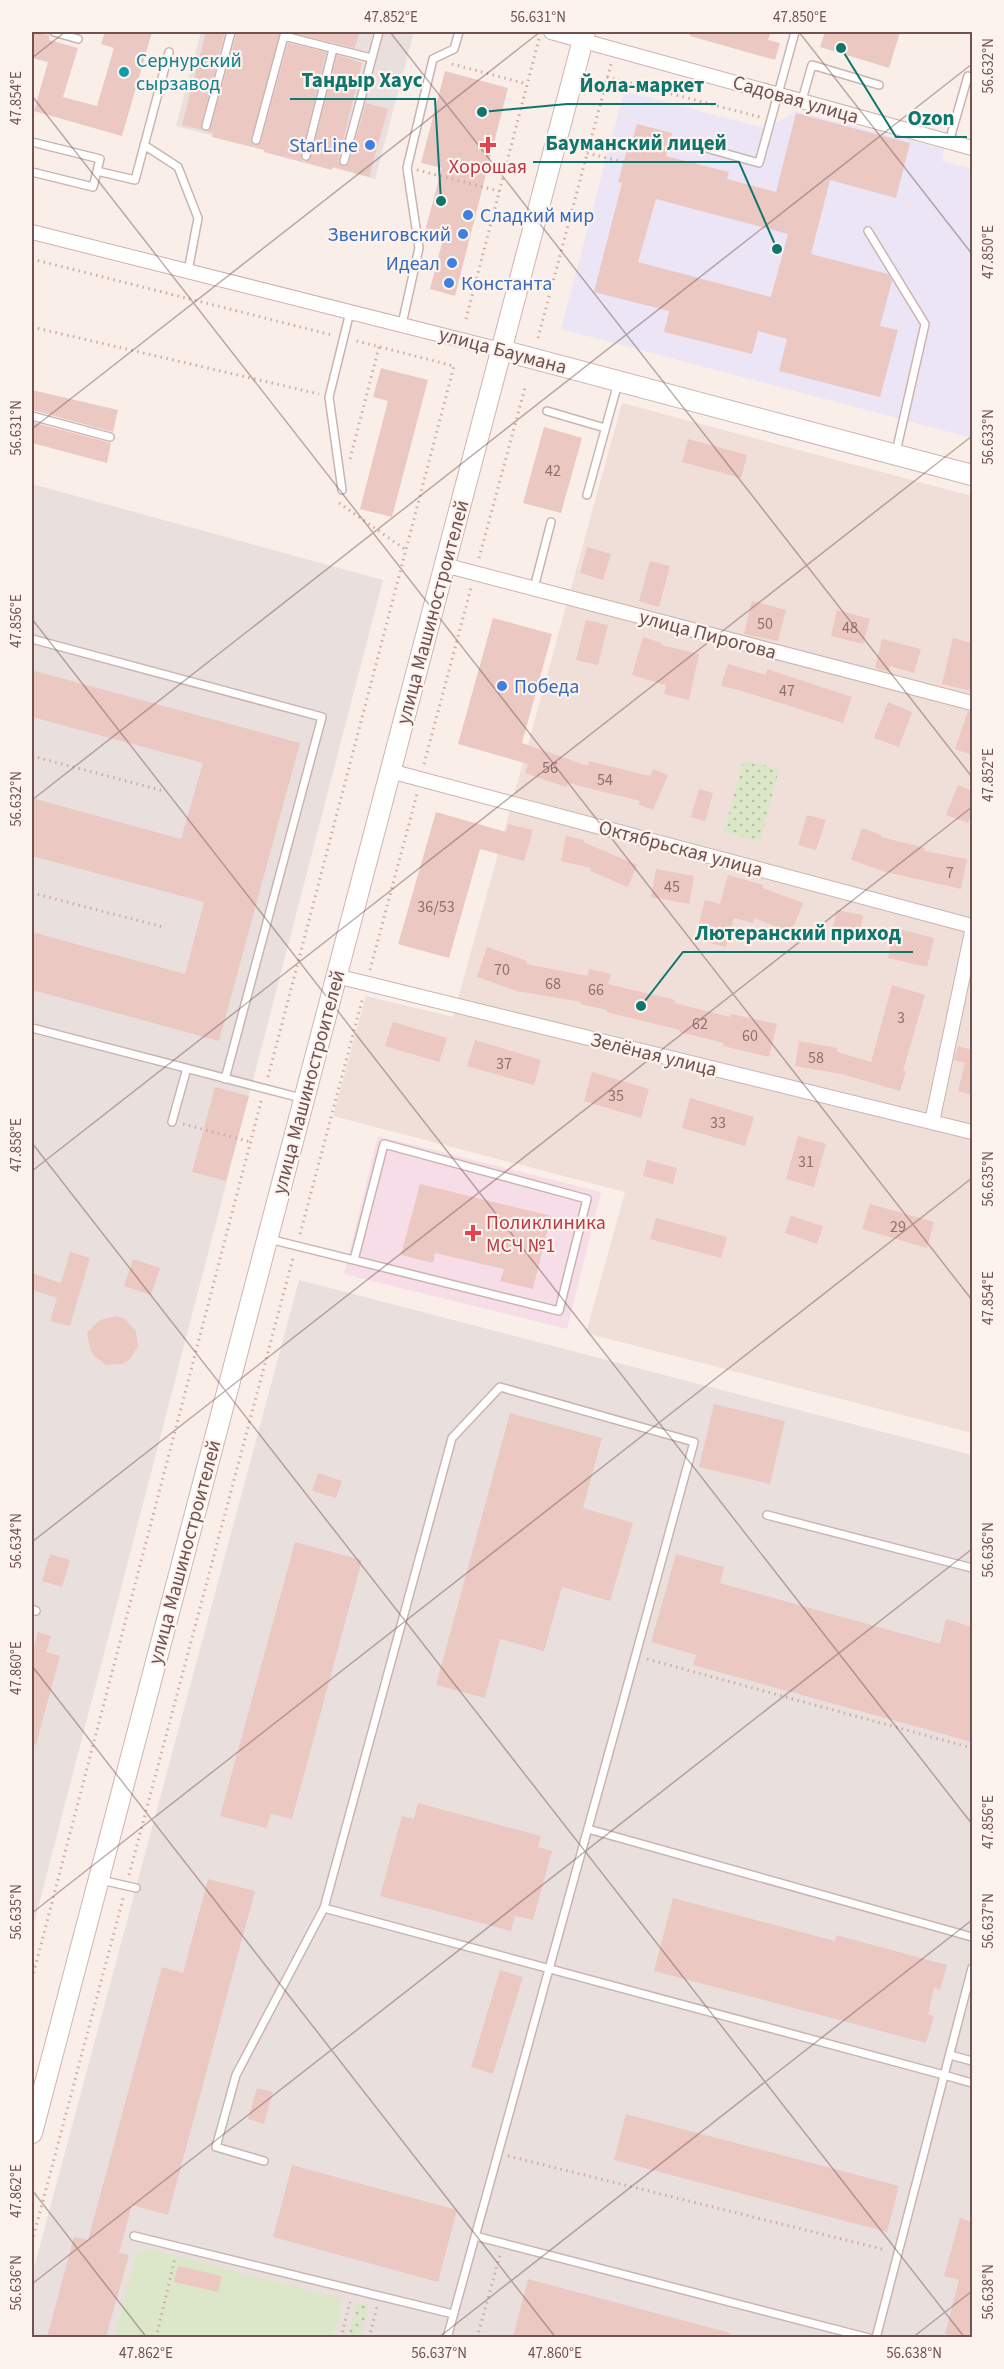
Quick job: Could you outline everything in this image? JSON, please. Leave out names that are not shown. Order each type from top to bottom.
[{"type":"main road","name":"улица Машиностроителей","points":[[32,2133],[584,36]]},
{"type":"main road","name":"улица Баумана","points":[[501,350],[972,475]]},
{"type":"street","name":"Садовая улица","points":[[551,32],[584,36],[615,48],[972,148]]},
{"type":"street","name":"улица Баумана","points":[[32,232],[501,350]]},
{"type":"street","name":"улица Пирогова","points":[[444,565],[972,704]]},
{"type":"street","name":"Октябрьская улица","points":[[390,771],[972,926]]},
{"type":"street","points":[[932,1122],[972,932]]},
{"type":"street","name":"Зелёная улица","points":[[336,976],[972,1132]]},
{"type":"lane","points":[[54,32],[78,39]]},
{"type":"lane","points":[[206,126],[231,32]]},
{"type":"lane","points":[[344,161],[379,32]]},
{"type":"lane","points":[[402,324],[418,248],[407,168],[433,59],[454,50],[459,32]]},
{"type":"lane","points":[[685,142],[759,163],[795,32]]},
{"type":"lane","points":[[256,140],[284,34],[371,58]]},
{"type":"lane","points":[[306,156],[333,49]]},
{"type":"lane","points":[[97,171],[135,180],[169,52]]},
{"type":"lane","points":[[802,100],[812,65],[879,85]]},
{"type":"lane","points":[[949,142],[968,76]]},
{"type":"lane","points":[[32,142],[100,159],[93,187],[32,172]]},
{"type":"lane","points":[[144,145],[178,167],[198,218],[188,271]]},
{"type":"lane","points":[[868,231],[925,324],[895,454]]},
{"type":"lane","points":[[342,490],[328,397],[350,312]]},
{"type":"lane","points":[[587,495],[618,381]]},
{"type":"lane","points":[[547,411],[605,428]]},
{"type":"lane","points":[[32,416],[110,438]]},
{"type":"lane","points":[[534,588],[551,522]]},
{"type":"lane","points":[[32,639],[322,717],[225,1078]]},
{"type":"lane","points":[[32,1028],[304,1099]]},
{"type":"lane","points":[[172,1122],[187,1068]]},
{"type":"lane","points":[[267,1239],[559,1311],[587,1199],[384,1144],[354,1260]]},
{"type":"lane","points":[[264,2161],[216,2147],[236,2075],[324,1908],[452,1438],[500,1387],[694,1442],[447,2337]]},
{"type":"lane","points":[[767,1515],[972,1568]]},
{"type":"lane","points":[[588,1829],[972,1937]]},
{"type":"lane","points":[[98,1879],[136,1888]]},
{"type":"lane","points":[[324,1908],[972,2083]]},
{"type":"lane","points":[[876,2337],[972,1968]]},
{"type":"lane","points":[[950,2055],[972,2061]]},
{"type":"lane","points":[[134,2236],[453,2314]]},
{"type":"lane","points":[[475,2236],[869,2337]]},
{"type":"path","points":[[466,319],[541,32]]},
{"type":"path","points":[[538,338],[615,48]]},
{"type":"path","points":[[433,59],[528,84]]},
{"type":"path","points":[[587,153],[623,162]]},
{"type":"path","points":[[407,168],[500,191]]},
{"type":"path","points":[[32,259],[454,366],[32,1979]]},
{"type":"path","points":[[32,327],[328,397]]},
{"type":"path","points":[[379,347],[339,503],[406,550]]},
{"type":"path","points":[[32,2242],[526,384]]},
{"type":"path","points":[[32,756],[164,791]]},
{"type":"path","points":[[32,893],[163,927]]},
{"type":"path","points":[[172,1122],[251,1142]]},
{"type":"path","points":[[636,1656],[972,1748]]},
{"type":"path","points":[[498,2154],[898,2253]]},
{"type":"path","points":[[477,2337],[503,2243]]},
{"type":"path","points":[[156,2337],[177,2247]]},
{"type":"path","points":[[341,2337],[354,2289]]},
{"type":"path","points":[[369,2337],[380,2296]]},
{"type":"shaded area","points":[[201,32],[414,32],[375,179],[176,126]]},
{"type":"shaded area","points":[[624,91],[768,129],[795,111],[944,149],[942,161],[972,169],[972,438],[561,329]]},
{"type":"shaded area","points":[[622,403],[972,496],[972,1433],[586,1333],[625,1192],[333,1116],[366,996],[453,1017]]},
{"type":"shaded area","points":[[32,484],[383,580],[32,1931]]},
{"type":"shaded area","name":"Поликлиника МСЧ №1","points":[[378,1136],[601,1192],[567,1329],[344,1274]]},
{"type":"shaded area","points":[[299,1280],[972,1455],[972,2337],[32,2338],[32,2275]]},
{"type":"green space","points":[[743,760],[779,769],[760,841],[724,832]]},
{"type":"green space","points":[[148,2249],[342,2299],[333,2337],[114,2338],[136,2256]]},
{"type":"green space","points":[[357,2303],[368,2306],[360,2337],[348,2337]]},
{"type":"building","name":"Сернурский сырзавод","points":[[33,32],[49,35],[49,40],[78,48],[63,97],[97,106],[114,48],[101,44],[105,32],[152,32],[122,136],[34,111],[48,62],[32,58]]},
{"type":"building","points":[[206,32],[225,32],[201,125],[203,130],[182,125]]},
{"type":"building","points":[[237,32],[281,32],[251,139],[255,146],[261,141],[288,43],[326,52],[301,155],[305,162],[311,157],[337,55],[362,63],[338,162],[343,166],[349,163],[366,103],[388,109],[369,177],[333,167],[332,170],[264,152],[264,150],[212,137],[213,133],[207,132],[211,127]]},
{"type":"building","points":[[289,32],[359,32],[355,48]]},
{"type":"building","points":[[690,32],[771,32],[768,40],[780,43],[775,60],[690,36]]},
{"type":"building","points":[[825,32],[900,32],[889,68],[820,47]]},
{"type":"building","points":[[445,71],[508,88],[455,296],[430,289],[442,243],[423,238],[442,168],[421,163]]},
{"type":"building","points":[[796,113],[910,143],[896,198],[830,180],[811,254],[888,274],[892,281],[880,326],[898,330],[880,397],[779,371],[787,339],[758,331],[752,354],[664,332],[669,311],[594,292],[622,183],[618,182],[637,124],[672,133],[666,156],[729,172],[727,179],[776,192]],"holes":[[[656,199],[788,234],[771,297],[638,262]]]},
{"type":"building","points":[[381,368],[428,380],[392,517],[360,509],[388,401],[373,397]]},
{"type":"building","points":[[32,390],[118,410],[113,432],[32,410]]},
{"type":"building","points":[[32,422],[111,443],[107,463],[32,443]]},
{"type":"building","points":[[544,427],[582,438],[561,513],[523,503]]},
{"type":"building","points":[[688,439],[747,455],[741,478],[682,462]]},
{"type":"building","points":[[587,547],[611,554],[603,580],[580,573]]},
{"type":"building","points":[[650,561],[670,566],[659,607],[639,601]]},
{"type":"building","points":[[752,601],[786,610],[778,641],[744,634]]},
{"type":"building","points":[[837,610],[870,619],[863,644],[831,636]]},
{"type":"building","points":[[493,618],[552,634],[522,743],[588,766],[589,761],[650,776],[653,769],[668,775],[653,810],[638,804],[640,801],[568,783],[566,787],[525,773],[528,764],[458,744]]},
{"type":"building","points":[[586,620],[608,625],[598,665],[576,660]]},
{"type":"building","points":[[643,637],[662,643],[661,645],[699,654],[689,700],[664,694],[666,685],[632,675]]},
{"type":"building","points":[[953,638],[972,643],[972,691],[942,684]]},
{"type":"building","points":[[882,639],[921,649],[914,673],[890,666],[889,672],[875,668]]},
{"type":"building","points":[[728,664],[766,675],[767,669],[852,697],[843,723],[721,686]]},
{"type":"building","points":[[35,671],[300,743],[219,1041],[32,990],[32,932],[185,974],[204,902],[32,856],[32,798],[181,839],[203,763],[32,717],[32,683]]},
{"type":"building","points":[[888,702],[912,712],[899,747],[874,738]]},
{"type":"building","points":[[968,711],[972,712],[972,755],[955,749]]},
{"type":"building","points":[[958,785],[972,791],[972,812],[968,823],[946,815]]},
{"type":"building","points":[[699,789],[713,793],[705,821],[691,817]]},
{"type":"building","points":[[436,812],[506,832],[508,824],[533,830],[524,861],[480,849],[449,958],[398,944]]},
{"type":"building","points":[[807,815],[826,820],[816,850],[798,845]]},
{"type":"building","points":[[862,828],[881,835],[881,837],[925,848],[924,851],[967,859],[961,889],[886,872],[851,860]]},
{"type":"building","points":[[566,836],[584,840],[583,842],[637,865],[628,887],[590,871],[591,868],[561,861]]},
{"type":"building","points":[[656,869],[694,876],[689,904],[651,897]]},
{"type":"building","points":[[728,875],[763,885],[763,888],[803,903],[791,933],[754,918],[753,923],[734,918],[726,947],[695,939],[705,900],[720,904]]},
{"type":"building","points":[[837,910],[863,915],[859,937],[832,931]]},
{"type":"building","points":[[895,928],[934,938],[927,967],[888,958]]},
{"type":"building","points":[[487,947],[527,961],[526,964],[588,976],[589,969],[611,974],[608,984],[675,1000],[674,1003],[730,1017],[731,1014],[777,1024],[769,1057],[723,1046],[724,1043],[679,1032],[680,1030],[606,1012],[607,1010],[581,1004],[581,1002],[517,991],[477,977]]},
{"type":"building","points":[[892,985],[925,995],[903,1071],[906,1072],[900,1091],[842,1074],[795,1066],[799,1041],[837,1048],[837,1052],[871,1062]]},
{"type":"building","points":[[393,1022],[447,1038],[439,1062],[385,1046]]},
{"type":"building","points":[[475,1040],[541,1060],[534,1085],[467,1066]]},
{"type":"building","points":[[958,1046],[972,1050],[972,1095],[958,1091],[965,1063],[954,1060]]},
{"type":"building","points":[[592,1072],[649,1089],[641,1118],[584,1101]]},
{"type":"building","points":[[215,1087],[249,1096],[226,1181],[192,1172]]},
{"type":"building","points":[[690,1098],[754,1117],[745,1146],[682,1128]]},
{"type":"building","points":[[798,1136],[826,1144],[814,1187],[786,1179]]},
{"type":"building","points":[[647,1160],[677,1168],[673,1184],[643,1176]]},
{"type":"building","points":[[420,1184],[551,1216],[533,1289],[500,1281],[504,1269],[435,1253],[433,1263],[401,1255]]},
{"type":"building","points":[[870,1204],[934,1222],[927,1248],[862,1229]]},
{"type":"building","points":[[791,1216],[823,1226],[817,1244],[785,1233]]},
{"type":"building","points":[[656,1218],[727,1237],[721,1258],[650,1239]]},
{"type":"building","points":[[70,1252],[90,1258],[70,1326],[50,1321],[57,1298],[32,1290],[32,1273],[61,1283]]},
{"type":"building","points":[[133,1259],[160,1268],[151,1295],[124,1286]]},
{"type":"building","points":[[117,1316],[125,1319],[136,1331],[138,1347],[129,1360],[122,1364],[106,1365],[94,1356],[90,1349],[87,1332],[100,1320]]},
{"type":"building","points":[[714,1404],[785,1421],[770,1484],[699,1467]]},
{"type":"building","points":[[510,1413],[602,1438],[583,1508],[633,1523],[610,1601],[562,1587],[544,1651],[500,1639],[485,1698],[436,1685]]},
{"type":"building","points":[[318,1473],[342,1481],[336,1498],[312,1491]]},
{"type":"building","points":[[295,1542],[362,1560],[292,1819],[271,1814],[266,1828],[220,1816]]},
{"type":"building","points":[[50,1554],[70,1560],[62,1587],[42,1581]]},
{"type":"building","points":[[676,1554],[724,1567],[720,1583],[940,1644],[946,1619],[972,1627],[972,1742],[693,1665],[696,1655],[651,1642]]},
{"type":"building","points":[[38,1632],[51,1636],[46,1652],[60,1656],[36,1745],[32,1744],[32,1655]]},
{"type":"building","points":[[418,1803],[541,1836],[538,1847],[552,1851],[533,1920],[515,1916],[511,1931],[380,1896],[402,1816],[414,1819]]},
{"type":"building","points":[[208,1879],[255,1891],[168,2215],[132,2205],[119,2253],[129,2255],[106,2337],[47,2337],[74,2237],[88,2240],[162,1967],[183,1973]]},
{"type":"building","points":[[673,1898],[835,1941],[836,1935],[947,1965],[940,1990],[934,1988],[928,2014],[934,2016],[926,2043],[654,1971]]},
{"type":"building","points":[[500,1970],[523,1977],[493,2074],[471,2067]]},
{"type":"building","points":[[257,2088],[273,2092],[264,2124],[248,2119]]},
{"type":"building","points":[[626,2114],[899,2186],[887,2232],[614,2160]]},
{"type":"building","points":[[292,2165],[457,2210],[438,2282],[273,2237]]},
{"type":"building","points":[[960,2218],[972,2222],[972,2337],[945,2334],[959,2280],[944,2276]]},
{"type":"building","points":[[178,2266],[222,2276],[218,2292],[174,2282]]},
{"type":"building","points":[[528,2279],[730,2333],[730,2337],[513,2337]]},
{"type":"place","name":"Ozon","points":[[841,48]]},
{"type":"place","name":"Сернурский сырзавод","points":[[124,72]]},
{"type":"place","name":"Йола-маркет","points":[[482,112]]},
{"type":"place","name":"StarLine","points":[[370,145]]},
{"type":"place","name":"Хорошая","points":[[488,145]]},
{"type":"place","name":"Тандыр Хаус","points":[[441,201]]},
{"type":"place","name":"Сладкий мир","points":[[468,215]]},
{"type":"place","name":"Звениговский","points":[[463,234]]},
{"type":"place","name":"Бауманский лицей","points":[[777,249]]},
{"type":"place","name":"Идеал","points":[[452,263]]},
{"type":"place","name":"Константа","points":[[449,283]]},
{"type":"place","name":"Победа","points":[[502,686]]},
{"type":"place","name":"Лютеранский приход","points":[[641,1006]]},
{"type":"place","name":"Поликлиника МСЧ №1","points":[[473,1233]]}]
